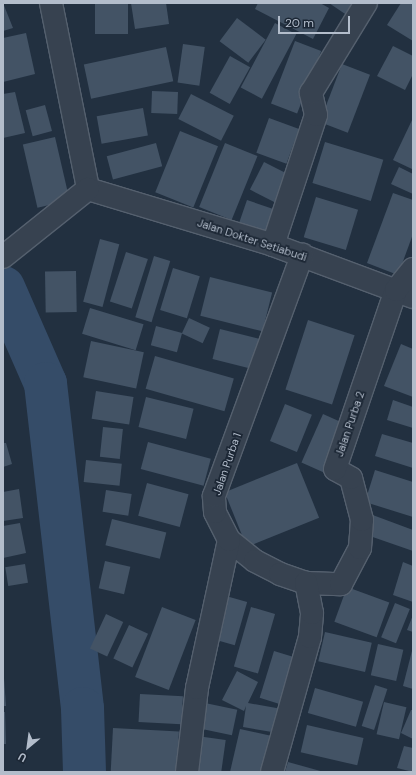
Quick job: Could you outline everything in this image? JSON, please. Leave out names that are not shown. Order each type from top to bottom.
[{"type":"street","points":[[3,257],[51,223],[88,190],[51,3]]},
{"type":"street","points":[[273,245],[316,115],[311,93],[366,3]]},
{"type":"street","name":"Jalan Dokter Setiabudi","points":[[88,190],[273,245],[405,293]]},
{"type":"street","name":"Jalan Purba 1","points":[[229,540],[215,512],[214,496],[302,255]]},
{"type":"street","points":[[405,293],[413,269]]},
{"type":"street","name":"Jalan Purba 2","points":[[306,583],[341,584],[360,548],[362,520],[351,478],[334,469],[405,293]]},
{"type":"street","points":[[187,772],[197,688],[229,540],[268,569],[306,583],[312,613],[311,632],[272,772]]},
{"type":"building","points":[[3,3],[13,28],[3,31]]},
{"type":"building","points":[[95,3],[128,3],[128,34],[95,34]]},
{"type":"building","points":[[131,3],[166,3],[169,24],[135,29]]},
{"type":"building","points":[[258,3],[320,3],[329,8],[313,39],[255,9]]},
{"type":"building","points":[[329,3],[362,3],[351,18]]},
{"type":"building","points":[[401,3],[413,3],[413,41],[387,25]]},
{"type":"building","points":[[237,18],[266,40],[248,63],[220,41]]},
{"type":"building","points":[[275,23],[296,34],[262,99],[241,87]]},
{"type":"building","points":[[26,33],[35,74],[3,82],[3,38]]},
{"type":"building","points":[[295,41],[321,51],[297,114],[271,104]]},
{"type":"building","points":[[183,44],[205,47],[199,86],[178,83]]},
{"type":"building","points":[[393,46],[413,56],[413,74],[405,90],[377,76]]},
{"type":"building","points":[[166,47],[173,81],[91,99],[84,64]]},
{"type":"building","points":[[230,56],[250,67],[230,104],[210,93]]},
{"type":"building","points":[[342,64],[370,75],[348,133],[320,122]]},
{"type":"building","points":[[152,91],[178,92],[177,114],[151,113]]},
{"type":"building","points":[[15,92],[25,133],[3,138],[3,94]]},
{"type":"building","points":[[191,94],[234,116],[221,141],[178,119]]},
{"type":"building","points":[[45,105],[52,131],[33,136],[26,110]]},
{"type":"building","points":[[143,108],[148,136],[102,144],[97,116]]},
{"type":"building","points":[[269,118],[299,129],[286,164],[256,153]]},
{"type":"building","points":[[413,118],[413,166],[412,169],[393,160]]},
{"type":"building","points":[[180,131],[218,146],[193,208],[155,192]]},
{"type":"building","points":[[55,137],[70,200],[37,208],[23,144]]},
{"type":"building","points":[[325,142],[383,160],[371,201],[312,183]]},
{"type":"building","points":[[156,143],[162,166],[113,179],[107,156]]},
{"type":"building","points":[[225,143],[257,156],[232,220],[199,207]]},
{"type":"building","points":[[264,162],[296,178],[282,206],[250,190]]},
{"type":"building","points":[[399,167],[413,174],[413,194],[391,184]]},
{"type":"building","points":[[393,193],[413,200],[413,234],[398,275],[367,263]]},
{"type":"building","points":[[316,197],[358,210],[346,250],[304,237]]},
{"type":"building","points":[[247,200],[279,211],[270,238],[238,226]]},
{"type":"building","points":[[100,239],[119,244],[102,307],[83,302]]},
{"type":"building","points":[[126,252],[148,259],[132,309],[110,301]]},
{"type":"building","points":[[154,256],[170,261],[152,322],[135,317]]},
{"type":"building","points":[[173,268],[200,276],[187,318],[160,310]]},
{"type":"building","points":[[76,271],[77,312],[46,313],[45,272]]},
{"type":"building","points":[[210,277],[272,292],[262,331],[200,316]]},
{"type":"building","points":[[90,308],[144,324],[136,350],[82,334]]},
{"type":"building","points":[[189,318],[210,328],[203,343],[182,333]]},
{"type":"building","points":[[308,320],[355,335],[332,405],[285,389]]},
{"type":"building","points":[[156,326],[182,333],[177,352],[151,345]]},
{"type":"building","points":[[220,329],[261,339],[253,369],[213,359]]},
{"type":"building","points":[[91,341],[144,352],[136,388],[83,377]]},
{"type":"building","points":[[401,344],[413,349],[413,397],[384,386]]},
{"type":"building","points":[[155,356],[234,379],[224,411],[146,389]]},
{"type":"building","points":[[96,391],[134,397],[129,425],[92,419]]},
{"type":"building","points":[[146,397],[194,409],[186,439],[139,427]]},
{"type":"building","points":[[393,400],[413,407],[413,428],[387,420]]},
{"type":"building","points":[[285,404],[312,415],[297,452],[270,441]]},
{"type":"building","points":[[323,414],[348,425],[326,473],[301,462]]},
{"type":"building","points":[[103,427],[123,429],[120,459],[100,457]]},
{"type":"building","points":[[382,434],[413,443],[413,468],[375,456]]},
{"type":"building","points":[[148,442],[211,459],[204,486],[141,469]]},
{"type":"building","points":[[3,443],[6,443],[12,464],[3,467]]},
{"type":"building","points":[[86,460],[122,464],[120,486],[84,482]]},
{"type":"building","points":[[297,463],[319,518],[247,547],[225,492]]},
{"type":"building","points":[[375,470],[413,482],[413,517],[365,502]]},
{"type":"building","points":[[147,483],[189,494],[180,527],[138,516]]},
{"type":"building","points":[[19,489],[23,518],[3,521],[3,492]]},
{"type":"building","points":[[106,490],[132,494],[128,516],[103,512]]},
{"type":"building","points":[[370,514],[413,530],[413,551],[364,534]]},
{"type":"building","points":[[112,519],[166,533],[160,559],[105,545]]},
{"type":"building","points":[[20,523],[26,553],[3,558],[3,526]]},
{"type":"building","points":[[105,561],[130,567],[124,594],[99,588]]},
{"type":"building","points":[[403,562],[413,566],[413,602],[393,595]]},
{"type":"building","points":[[25,564],[28,583],[8,586],[5,567]]},
{"type":"building","points":[[347,587],[389,602],[377,637],[334,622]]},
{"type":"building","points":[[226,596],[247,602],[235,645],[214,639]]},
{"type":"building","points":[[395,603],[410,609],[396,643],[381,637]]},
{"type":"building","points":[[162,607],[196,620],[169,690],[135,677]]},
{"type":"building","points":[[251,607],[275,614],[258,673],[234,667]]},
{"type":"building","points":[[106,614],[123,622],[107,656],[90,648]]},
{"type":"building","points":[[413,615],[413,632],[407,630]]},
{"type":"building","points":[[129,625],[148,634],[132,667],[113,659]]},
{"type":"building","points":[[325,632],[372,643],[365,672],[318,661]]},
{"type":"building","points":[[378,644],[403,650],[396,681],[371,675]]},
{"type":"building","points":[[413,647],[413,689],[403,686]]},
{"type":"building","points":[[274,651],[297,658],[283,705],[260,698]]},
{"type":"building","points":[[237,671],[258,682],[248,703],[282,709],[278,733],[243,727],[246,706],[244,711],[222,700]]},
{"type":"building","points":[[4,678],[6,706],[3,706]]},
{"type":"building","points":[[375,685],[387,689],[374,730],[362,726]]},
{"type":"building","points":[[315,688],[363,702],[356,727],[308,713]]},
{"type":"building","points":[[140,694],[183,696],[181,724],[139,722]]},
{"type":"building","points":[[384,702],[406,707],[399,739],[377,734]]},
{"type":"building","points":[[205,703],[237,710],[232,735],[200,728]]},
{"type":"building","points":[[411,710],[413,710],[413,739],[401,733]]},
{"type":"building","points":[[3,712],[5,712],[6,744],[3,744]]},
{"type":"building","points":[[307,725],[364,738],[357,765],[301,752]]},
{"type":"building","points":[[113,728],[179,731],[177,772],[111,772]]},
{"type":"building","points":[[240,729],[272,736],[263,772],[230,772]]},
{"type":"building","points":[[197,736],[226,740],[221,772],[192,772]]},
{"type":"building","points":[[404,746],[413,748],[413,772],[397,768]]},
{"type":"building","points":[[288,762],[324,772],[285,772]]},
{"type":"waterway","points":[[3,287],[45,383],[82,708],[84,772]]}]
